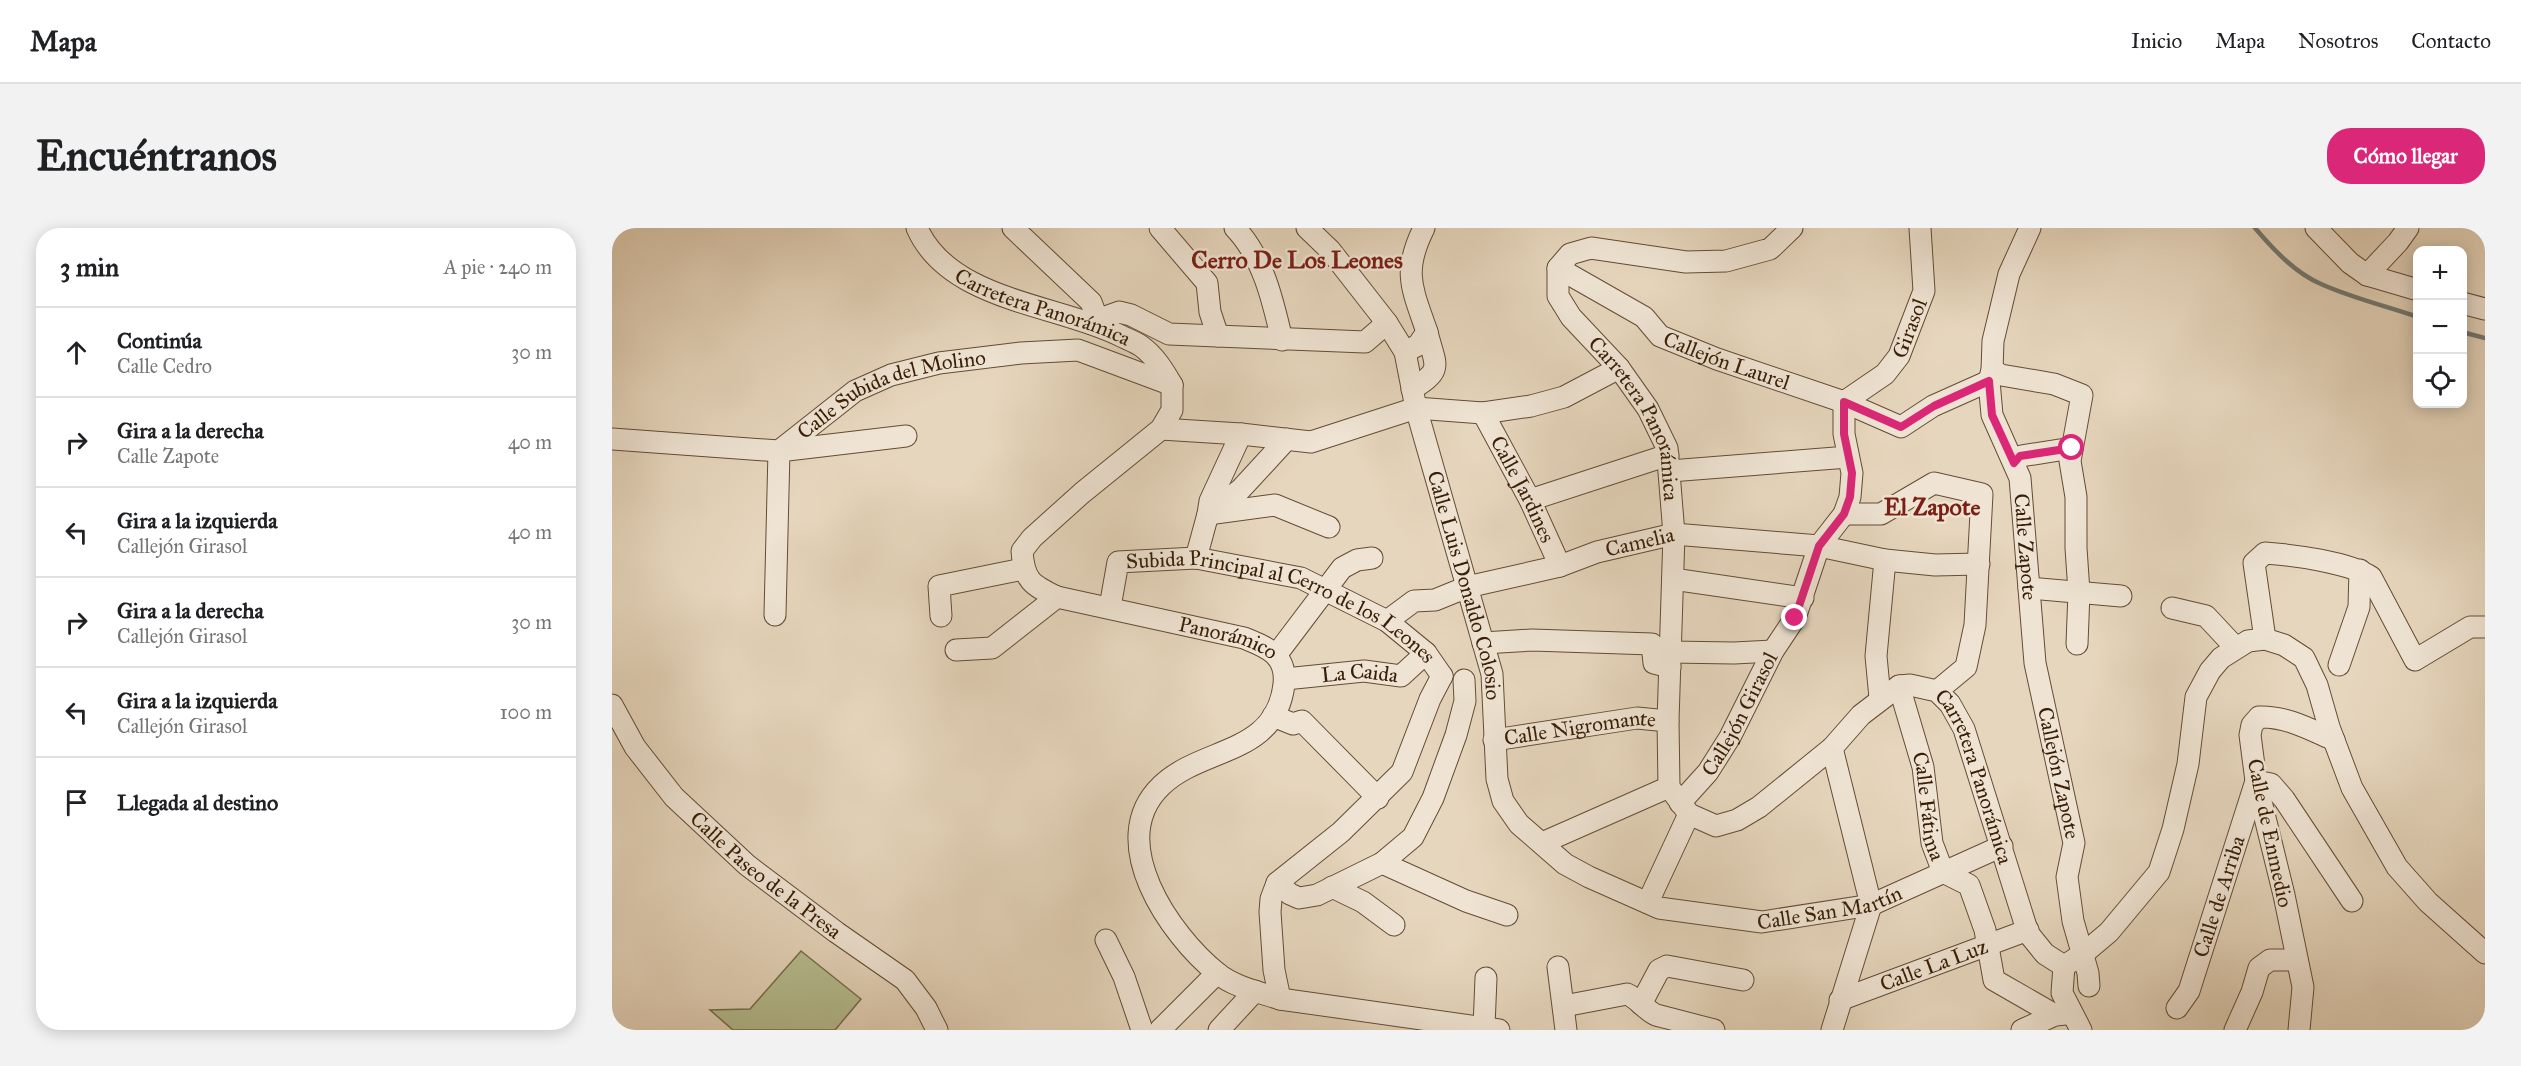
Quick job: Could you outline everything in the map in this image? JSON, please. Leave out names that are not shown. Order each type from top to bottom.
[{"type":"street","name":"Carretera Panorámica","points":[[916,228],[934,254],[966,281],[1002,295],[1100,326],[1141,346],[1161,365],[1172,385]]},
{"type":"street","points":[[1160,228],[1207,283],[1210,312],[1218,336]]},
{"type":"street","points":[[1235,228],[1244,237],[1269,288],[1282,340]]},
{"type":"street","name":"Calle Luis Donaldo Colosio","points":[[1307,228],[1329,250],[1387,323],[1405,352],[1414,398],[1492,674],[1497,779],[1503,801],[1519,824],[1565,864],[1589,877],[1648,902]]},
{"type":"street","points":[[1161,429],[1241,434],[1311,442],[1414,398],[1432,377],[1436,368],[1427,332],[1414,296],[1410,268],[1416,244],[1424,228]]},
{"type":"street","points":[[1558,268],[1570,254],[1591,248],[1686,262],[1726,261],[1770,249],[1792,228]]},
{"type":"street","name":"Girasol","points":[[1844,402],[1885,374],[1899,356],[1924,291],[1920,228]]},
{"type":"street","name":"Calle Zapote","points":[[2030,228],[2009,274],[1993,341],[1990,376],[1992,415],[2020,478],[2035,663]]},
{"type":"street","points":[[2316,228],[2349,263],[2367,275],[2413,289]]},
{"type":"street","points":[[1015,229],[1091,302],[1100,326]]},
{"type":"street","points":[[2367,275],[2398,242],[2404,229]]},
{"type":"street","name":"Carretera Panorámica","points":[[1558,268],[1558,296],[1571,317],[1619,368],[1648,410],[1667,448],[1674,534],[1668,721],[1679,801],[1716,826],[1737,820],[1759,807],[1832,748],[1880,698],[1899,686],[1910,685],[1937,691],[1950,704],[1964,729],[2028,930],[2044,954],[2064,966]]},
{"type":"street","name":"Callejón Laurel","points":[[1558,268],[1644,317],[1660,336],[1717,360],[1844,402]]},
{"type":"street","points":[[2467,304],[2485,309]]},
{"type":"street","points":[[1100,326],[1108,316],[1119,312],[1169,334],[1365,342],[1387,323]]},
{"type":"street","points":[[1141,346],[1153,325]]},
{"type":"street","points":[[1405,352],[1418,345],[1427,332]]},
{"type":"street","name":"Calle Subida del Molino","points":[[612,439],[779,450],[855,391],[891,375],[939,363],[1022,353],[1078,350],[1172,385]]},
{"type":"street","points":[[1414,398],[1483,413],[1531,406],[1564,397],[1619,368]]},
{"type":"street","points":[[1844,402],[1901,427],[1934,406],[1990,376],[2001,375],[2054,384],[2082,395],[2070,461],[2076,497],[2079,592],[2077,644]]},
{"type":"street","points":[[941,616],[939,586],[1023,569],[1022,551],[1032,538],[1082,493],[1161,429],[1172,410],[1172,385]]},
{"type":"street","name":"Callejón Girasol","points":[[1679,801],[1708,772],[1730,737],[1773,651],[1795,618],[1819,546],[1844,514],[1850,497],[1852,473],[1844,434],[1844,402]]},
{"type":"street","name":"Calle Jardines","points":[[1483,413],[1530,500],[1560,566]]},
{"type":"street","points":[[1196,558],[1210,501],[1241,434]]},
{"type":"street","points":[[775,615],[779,450],[906,435]]},
{"type":"street","points":[[1208,514],[1240,490],[1287,439]]},
{"type":"street","points":[[2014,463],[2020,456],[2072,448]]},
{"type":"street","points":[[1530,500],[1669,463],[1848,457]]},
{"type":"street","points":[[1844,514],[1881,514],[1934,483],[1982,494],[1975,625],[1966,667],[1937,691]]},
{"type":"street","points":[[1208,514],[1275,506],[1329,526]]},
{"type":"street","name":"Camelia","points":[[1387,621],[1414,601],[1434,600],[1467,587],[1560,566],[1597,552],[1674,534],[1819,546],[1885,560],[1935,565],[1979,564]]},
{"type":"street","points":[[2265,639],[2254,563],[2265,553],[2285,554],[2360,570],[2371,577],[2415,660],[2470,627],[2485,627]]},
{"type":"street","name":"Subida Principal al Cerro de los Leones","points":[[1110,607],[1118,562],[1196,558],[1301,578],[1328,589],[1387,621],[1426,653],[1442,676]]},
{"type":"street","points":[[1277,654],[1342,568],[1357,560],[1372,558]]},
{"type":"street","points":[[1880,698],[1876,656],[1885,560]]},
{"type":"street","name":"Panorámico","points":[[1023,569],[1034,586],[1057,597],[1244,638],[1277,654],[1285,679],[1282,698],[1274,716],[1251,740],[1183,770],[1160,786],[1145,808],[1137,830],[1140,859],[1164,914],[1183,938],[1217,973],[1233,983],[1280,999],[1492,1028]]},
{"type":"street","points":[[2339,665],[2359,607],[2360,570]]},
{"type":"street","points":[[1673,579],[1803,598]]},
{"type":"street","points":[[2030,588],[2121,596]]},
{"type":"street","points":[[956,650],[992,648],[1057,597]]},
{"type":"street","points":[[2172,608],[2206,616],[2235,647]]},
{"type":"street","points":[[2022,1030],[2070,1020],[2062,993],[2064,966],[2083,954],[2124,916],[2159,872],[2173,829],[2188,764],[2196,697],[2210,671],[2221,658],[2235,647],[2248,641],[2265,639],[2284,645],[2304,658],[2317,685],[2352,788],[2397,867],[2428,902],[2485,953]]},
{"type":"street","points":[[1483,643],[1532,640],[1652,644],[1654,663],[1734,653],[1773,651]]},
{"type":"street","name":"La Caida","points":[[1285,679],[1364,671],[1401,676],[1426,653]]},
{"type":"street","name":"Callejón Zapote","points":[[2035,663],[2074,843],[2067,877],[2073,921],[2083,954]]},
{"type":"street","points":[[1280,999],[1274,970],[1270,912],[1271,899],[1277,883],[1341,832],[1402,772],[1430,699],[1442,676],[1464,680],[1492,674]]},
{"type":"street","points":[[1277,883],[1299,898],[1324,891],[1382,862],[1413,837],[1433,798],[1453,744],[1465,701],[1464,680]]},
{"type":"street","name":"Calle Fátima","points":[[1899,686],[1923,767],[1932,843],[1943,873],[1969,885],[1985,930],[1994,980],[2070,1020]]},
{"type":"street","name":"Calle Paseo de la Presa","points":[[612,705],[635,747],[674,796],[747,865],[905,980],[926,1008],[937,1030]]},
{"type":"street","points":[[1274,716],[1293,724],[1302,721],[1378,798]]},
{"type":"street","name":"Calle de Enmedio","points":[[2299,1030],[2303,987],[2256,781],[2250,735],[2252,725],[2259,717],[2283,718],[2334,740]]},
{"type":"street","name":"Calle Nigromante","points":[[1494,740],[1637,718],[1668,721]]},
{"type":"street","points":[[1832,748],[1871,905],[1832,1030]]},
{"type":"street","points":[[2256,781],[2271,784],[2284,798],[2352,901]]},
{"type":"street","name":"Calle de Arriba","points":[[2177,1008],[2189,991],[2256,781]]},
{"type":"street","points":[[1542,843],[1679,801]]},
{"type":"street","points":[[1648,902],[1679,801]]},
{"type":"street","name":"Calle San Martín","points":[[1648,902],[1659,908],[1762,922],[1871,905],[2002,846]]},
{"type":"street","points":[[1382,862],[1466,901],[1507,915]]},
{"type":"street","points":[[1299,865],[1324,891],[1363,902],[1394,925]]},
{"type":"street","name":"Calle La Luz","points":[[1840,1000],[2028,930]]},
{"type":"street","points":[[1106,940],[1124,977],[1142,1030]]},
{"type":"street","points":[[2083,954],[2089,986]]},
{"type":"street","points":[[2235,1030],[2252,992],[2259,968],[2270,960],[2297,960]]},
{"type":"street","points":[[1641,1004],[1659,970],[1667,966],[1743,980]]},
{"type":"street","points":[[1558,967],[1566,1030]]},
{"type":"street","points":[[1160,1030],[1217,973]]},
{"type":"street","points":[[1486,978],[1492,1028]]},
{"type":"street","points":[[1219,1030],[1255,991]]},
{"type":"street","points":[[1564,1006],[1627,994],[1635,997],[1656,1015],[1714,1030]]},
{"type":"green space","points":[[801,951],[861,999],[835,1030],[733,1030],[710,1010],[750,1009]]},
{"type":"waterway","points":[[2255,228],[2285,260],[2311,279],[2345,294],[2413,315]]},
{"type":"waterway","points":[[2467,333],[2485,338]]},
{"type":"district","name":"Cerro De Los Leones","points":[[1297,260]]},
{"type":"district","name":"El Zapote","points":[[1932,507]]},
{"type":"route","points":[[1795,618],[1819,546],[1844,514],[1850,497],[1852,473],[1844,434],[1844,402],[1901,427],[1934,406],[1989,381],[1992,415],[2014,463],[2020,456],[2072,448]]}]
